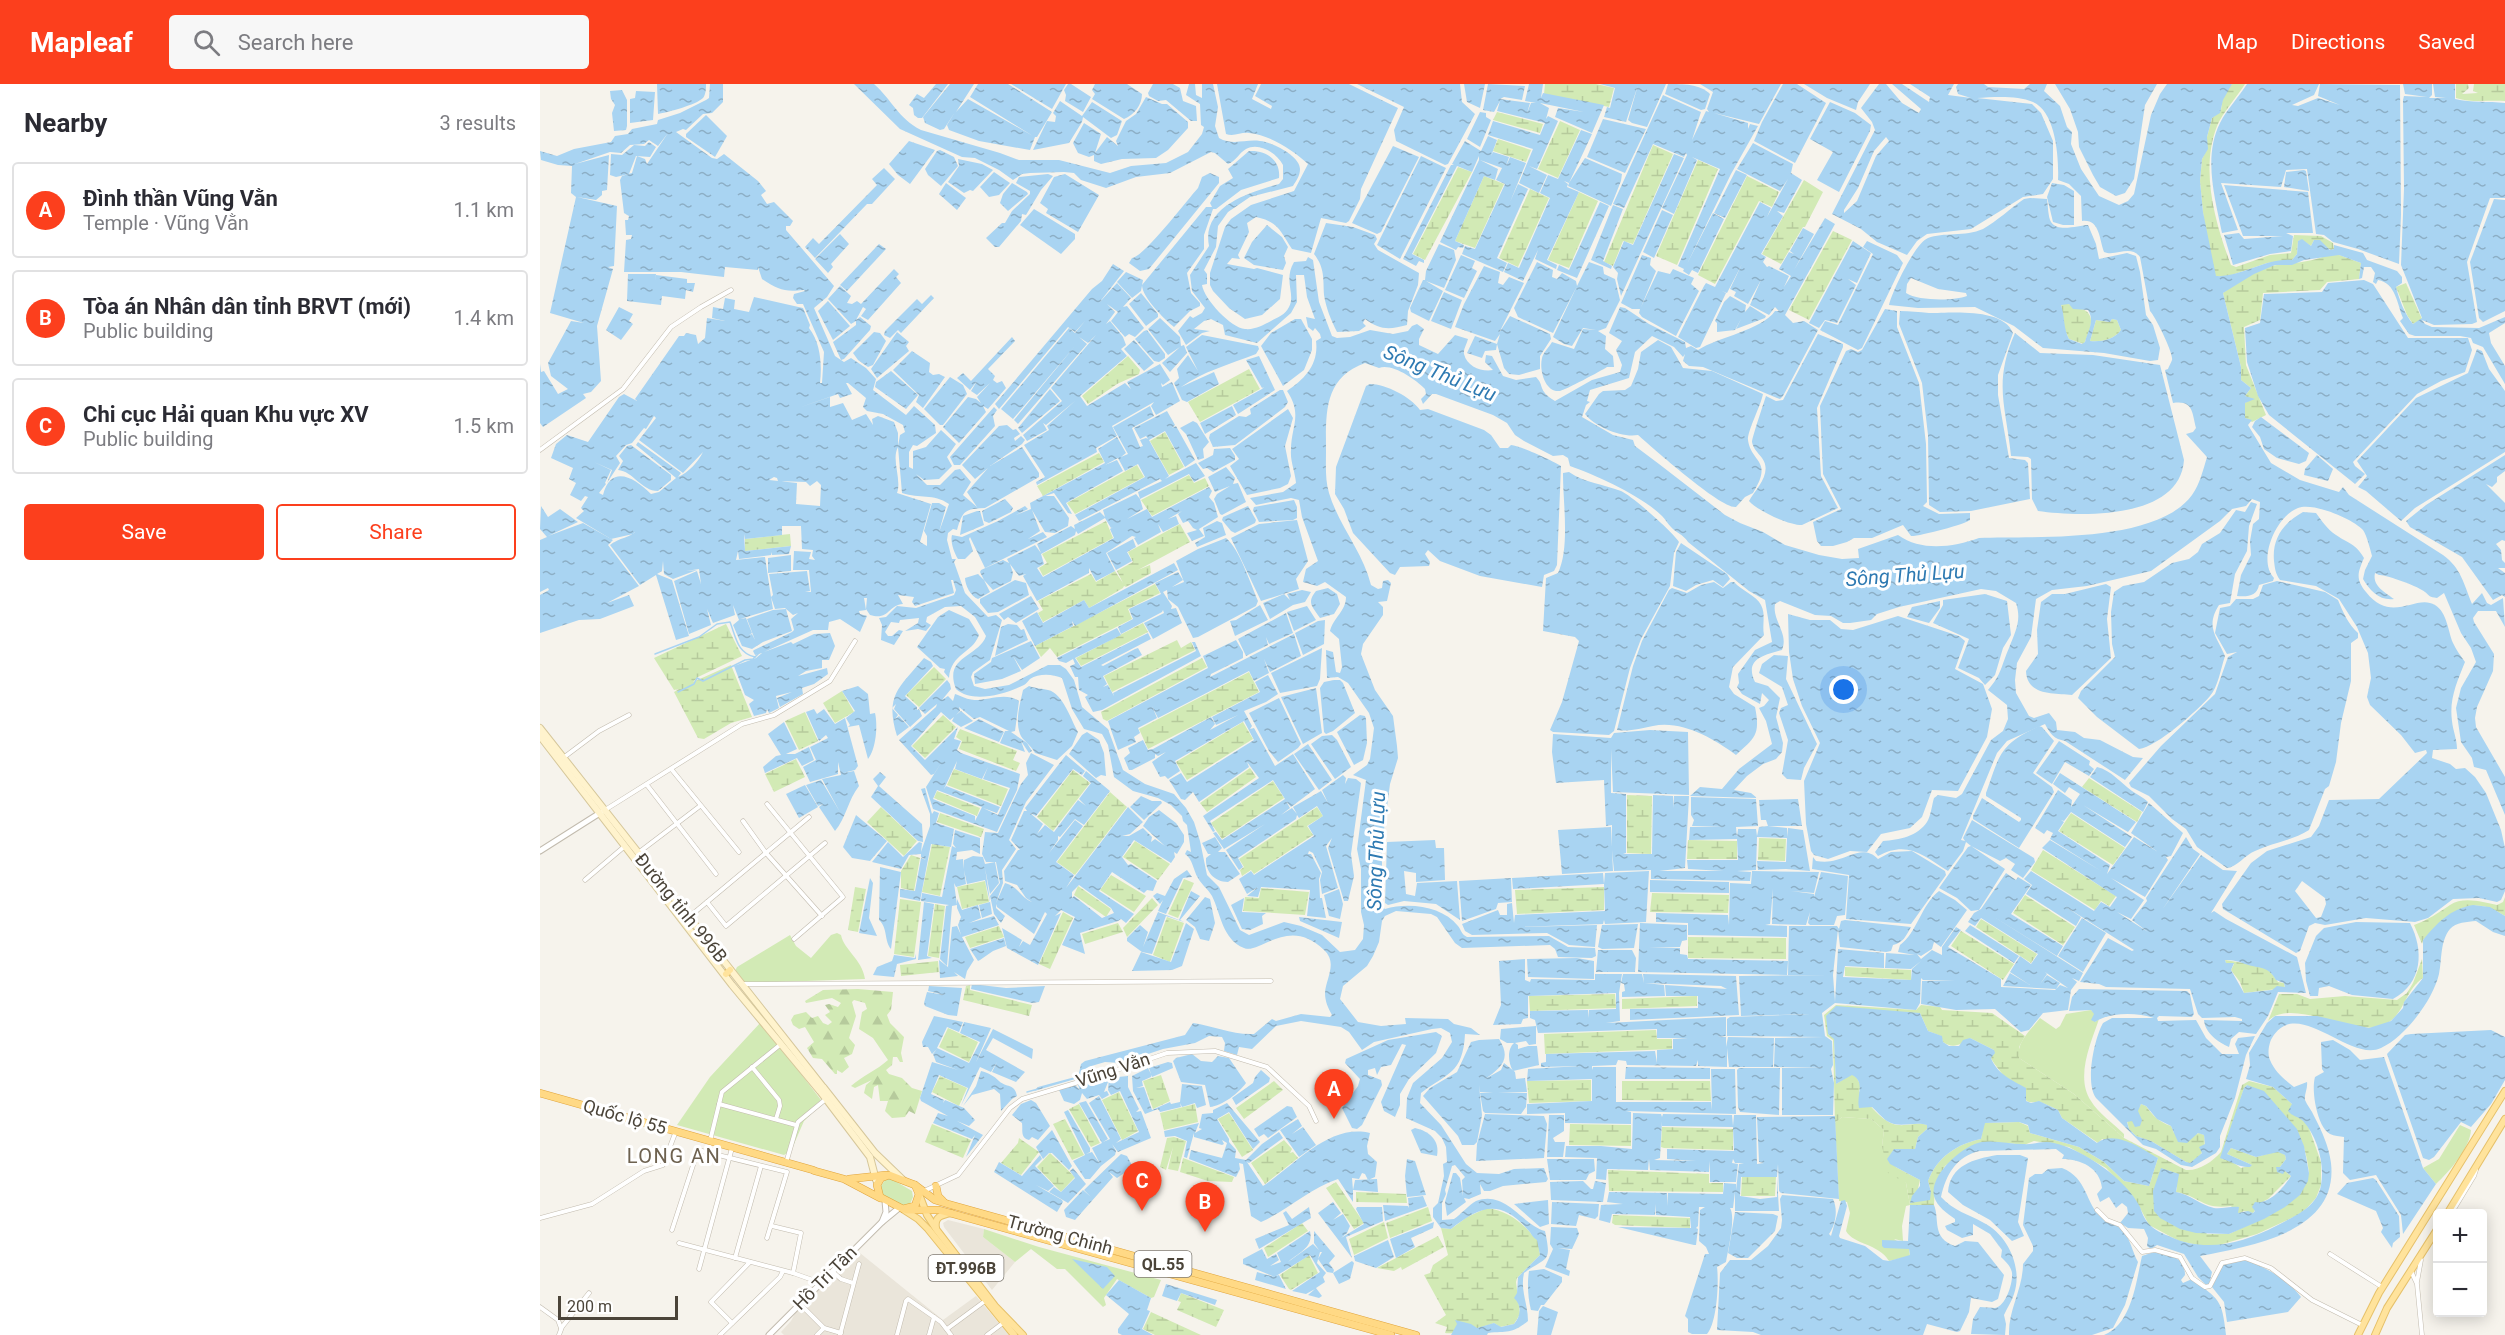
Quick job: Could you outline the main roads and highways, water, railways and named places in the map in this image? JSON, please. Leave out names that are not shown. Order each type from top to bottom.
[{"type":"highway","name":"Quốc lộ 55","points":[[540,1093],[844,1179],[862,1186],[885,1201]]},
{"type":"highway","points":[[904,1180],[889,1175],[882,1178],[877,1187],[880,1197],[898,1208],[907,1210],[917,1203],[922,1192]]},
{"type":"highway","name":"Quốc lộ 55","points":[[844,1179],[889,1175]]},
{"type":"highway","name":"Trường Chinh","points":[[904,1180],[935,1200],[1389,1333]]},
{"type":"highway","points":[[936,1186],[938,1197],[948,1204]]},
{"type":"highway","name":"Trường Chinh","points":[[907,1210],[925,1209],[951,1213],[1389,1333],[1416,1335]]},
{"type":"main road","name":"Đường tỉnh 996B","points":[[540,728],[625,846],[728,972],[741,984],[822,1089],[826,1099],[873,1163],[877,1187]]},
{"type":"main road","name":"Đường tỉnh 996B","points":[[540,736],[689,917],[782,1043],[875,1153],[904,1180]]},
{"type":"main road","points":[[2358,1335],[2382,1287],[2505,1091]]},
{"type":"main road","points":[[2452,1209],[2505,1119]]},
{"type":"main road","name":"ĐT.996B","points":[[922,1192],[925,1209],[936,1229],[995,1306],[1023,1335]]},
{"type":"main road","name":"ĐT.996B","points":[[898,1208],[918,1219],[928,1229],[1014,1335]]},
{"type":"main road","points":[[936,1229],[937,1219],[951,1213]]},
{"type":"main road","points":[[2375,1335],[2387,1308],[2433,1236]]},
{"type":"water","points":[[657,84],[706,84],[706,91],[703,98],[694,103],[658,114]]},
{"type":"water","name":"Sông Thủ Lựu","points":[[710,84],[723,84],[723,102],[712,113],[703,114],[686,130],[676,132],[712,158],[717,159],[724,154],[758,181],[766,191],[761,195],[767,204],[774,202],[793,221],[790,226],[786,226],[786,230],[834,286],[827,297],[814,308],[835,356],[844,362],[851,358],[866,368],[876,379],[873,390],[906,415],[914,406],[935,425],[936,433],[917,446],[913,445],[909,452],[909,467],[913,469],[913,451],[926,447],[941,430],[956,444],[947,457],[952,466],[939,479],[924,480],[916,474],[927,485],[940,485],[955,470],[960,469],[971,482],[963,495],[977,507],[967,492],[988,468],[975,479],[962,465],[999,426],[1007,425],[1013,430],[1016,429],[1020,434],[1014,438],[1015,441],[1021,436],[1025,440],[990,466],[1022,447],[1039,473],[1039,477],[985,508],[969,510],[961,518],[957,530],[953,529],[948,533],[947,540],[952,559],[956,559],[954,562],[965,593],[988,617],[996,615],[1002,620],[990,660],[973,672],[971,677],[974,686],[985,689],[1009,685],[1048,665],[1060,665],[1066,669],[1074,680],[1082,707],[1108,729],[1123,770],[1145,784],[1174,794],[1186,808],[1194,822],[1200,841],[1207,875],[1219,887],[1240,930],[1249,935],[1284,922],[1322,935],[1340,952],[1355,950],[1363,939],[1361,869],[1357,849],[1366,780],[1353,775],[1367,765],[1370,759],[1374,728],[1369,713],[1348,683],[1338,677],[1327,678],[1326,650],[1333,652],[1336,672],[1340,673],[1342,667],[1339,639],[1330,631],[1344,606],[1346,597],[1325,582],[1317,586],[1303,582],[1306,569],[1318,561],[1302,517],[1299,500],[1291,498],[1256,505],[1250,498],[1283,492],[1296,483],[1291,454],[1295,414],[1292,399],[1287,391],[1305,376],[1313,364],[1316,341],[1321,338],[1315,328],[1313,331],[1308,327],[1306,317],[1315,319],[1307,297],[1304,275],[1296,275],[1297,302],[1291,313],[1257,343],[1225,335],[1223,325],[1211,319],[1204,321],[1194,329],[1210,331],[1202,333],[1186,345],[1178,331],[1190,316],[1193,318],[1202,313],[1205,308],[1192,291],[1190,275],[1209,246],[1209,232],[1213,221],[1230,203],[1255,191],[1279,184],[1283,179],[1283,165],[1267,150],[1251,147],[1228,164],[1211,152],[1170,173],[1136,177],[1106,188],[1081,180],[1074,173],[1064,172],[1022,174],[1013,180],[975,158],[962,157],[900,129],[854,84],[874,84],[906,120],[921,130],[1019,160],[1059,160],[1110,173],[1131,166],[1166,163],[1188,152],[1202,134],[1204,127],[1201,125],[1200,104],[1186,95],[1189,84],[1195,84],[1196,95],[1202,98],[1202,84],[1213,84],[1218,107],[1215,126],[1219,138],[1229,142],[1255,141],[1271,144],[1291,155],[1299,164],[1300,169],[1293,186],[1250,197],[1228,212],[1218,226],[1216,247],[1204,270],[1207,274],[1207,284],[1202,285],[1213,305],[1226,318],[1239,327],[1249,329],[1262,326],[1283,314],[1291,302],[1289,281],[1294,262],[1306,261],[1308,257],[1313,260],[1319,302],[1332,336],[1350,337],[1370,330],[1393,334],[1408,331],[1417,324],[1424,329],[1419,345],[1438,354],[1455,335],[1468,339],[1464,354],[1472,365],[1484,370],[1493,370],[1485,362],[1486,355],[1492,356],[1503,376],[1516,380],[1536,377],[1543,391],[1555,401],[1592,380],[1620,372],[1622,365],[1616,350],[1622,341],[1609,333],[1620,307],[1685,342],[1686,348],[1691,346],[1698,350],[1750,328],[1769,318],[1775,311],[1779,311],[1775,307],[1769,315],[1750,305],[1761,280],[1748,304],[1734,296],[1736,292],[1730,289],[1742,264],[1727,293],[1722,291],[1726,293],[1700,347],[1696,348],[1678,337],[1706,283],[1715,287],[1760,202],[1771,208],[1767,217],[1788,179],[1780,191],[1737,169],[1753,143],[1793,164],[1791,173],[1802,180],[1784,213],[1777,211],[1783,216],[1761,254],[1766,257],[1763,262],[1767,267],[1789,276],[1784,287],[1791,276],[1779,269],[1789,252],[1794,254],[1790,251],[1803,228],[1814,234],[1794,270],[1825,218],[1835,224],[1785,315],[1793,323],[1804,321],[1818,330],[1783,396],[1780,399],[1703,367],[1689,366],[1683,361],[1685,354],[1683,357],[1674,347],[1652,336],[1635,352],[1629,378],[1590,390],[1587,401],[1590,402],[1586,405],[1582,417],[1613,435],[1633,440],[1635,446],[1725,515],[1785,545],[1842,559],[1859,558],[1858,549],[1898,535],[1917,544],[1938,546],[1959,544],[1979,538],[2061,536],[2123,530],[2151,522],[2175,511],[2192,495],[2207,457],[2186,434],[2193,432],[2196,428],[2190,408],[2184,403],[2173,403],[2165,370],[2168,369],[2172,356],[2164,335],[2150,311],[2140,257],[2132,251],[2104,252],[2096,227],[2088,221],[2082,221],[2081,196],[2069,184],[2058,180],[2057,148],[2051,125],[2041,107],[2033,102],[2012,97],[1977,98],[2032,104],[2041,113],[2053,141],[2053,179],[2043,194],[2023,197],[1971,229],[1927,234],[1917,241],[1907,255],[1877,242],[1861,229],[1832,214],[1875,130],[1861,108],[1879,84],[1886,84],[1902,103],[1919,113],[1921,109],[1892,84],[1902,84],[1929,102],[1930,97],[1910,84],[1954,84],[1948,95],[1971,98],[1958,94],[1956,87],[1958,84],[1984,84],[1988,87],[2024,89],[2030,84],[2047,84],[2044,91],[2060,106],[2067,127],[2072,132],[2071,144],[2081,169],[2099,196],[2119,205],[2128,201],[2134,194],[2151,115],[2167,84],[2232,84],[2223,100],[2220,113],[2212,118],[2207,137],[2208,149],[2202,159],[2200,181],[2203,212],[2216,276],[2234,274],[2272,262],[2292,260],[2297,254],[2298,241],[2302,239],[2311,246],[2314,240],[2320,240],[2330,250],[2334,249],[2334,245],[2363,253],[2367,260],[2397,271],[2402,277],[2402,283],[2396,287],[2397,292],[2413,324],[2422,318],[2401,265],[2404,189],[2403,100],[2404,96],[2427,97],[2405,94],[2403,84],[2432,84],[2432,95],[2429,98],[2446,98],[2435,97],[2433,84],[2455,84],[2455,99],[2505,103],[2505,198],[2490,198],[2467,262],[2477,322],[2434,325],[2422,320],[2432,327],[2479,328],[2505,317],[2505,323],[2489,333],[2491,343],[2505,366],[2505,384],[2483,347],[2473,343],[2471,338],[2409,334],[2400,321],[2403,318],[2389,285],[2378,280],[2376,284],[2373,282],[2375,273],[2371,267],[2364,267],[2362,278],[2359,279],[2361,263],[2339,255],[2304,260],[2292,265],[2275,265],[2254,274],[2223,293],[2241,367],[2241,380],[2251,388],[2245,396],[2255,399],[2245,403],[2245,418],[2252,420],[2248,425],[2271,463],[2300,480],[2339,492],[2343,487],[2349,495],[2443,555],[2458,571],[2472,604],[2482,593],[2487,603],[2491,605],[2503,598],[2505,627],[2496,611],[2478,611],[2473,618],[2494,654],[2493,671],[2477,707],[2475,718],[2476,727],[2505,777],[2505,815],[2486,770],[2474,767],[2472,758],[2461,742],[2456,708],[2461,688],[2476,662],[2444,593],[2437,598],[2432,597],[2410,584],[2375,573],[2377,585],[2394,599],[2376,594],[2363,579],[2372,556],[2363,530],[2351,521],[2323,509],[2305,507],[2290,513],[2276,529],[2271,539],[2267,561],[2274,578],[2273,581],[2259,585],[2256,592],[2251,595],[2237,596],[2241,575],[2251,555],[2250,541],[2253,524],[2259,519],[2260,502],[2252,499],[2246,506],[2232,509],[2220,521],[2151,571],[2087,586],[2052,590],[2036,599],[2031,637],[2017,663],[2015,680],[2016,693],[2029,716],[2034,718],[2049,713],[2056,722],[2057,730],[2075,732],[2084,738],[2100,740],[2133,757],[2143,758],[2125,780],[2065,741],[2055,737],[2045,724],[2007,741],[1997,753],[1961,840],[1965,841],[1963,838],[1972,820],[2034,858],[2035,862],[2023,878],[2011,870],[2015,864],[2006,858],[2000,861],[1966,842],[1963,851],[1948,871],[1923,855],[1906,849],[1888,851],[1878,856],[1875,852],[1883,841],[1895,840],[1919,831],[1930,817],[1934,798],[1938,795],[1956,798],[1962,794],[1991,740],[2003,731],[2008,719],[2007,705],[1988,690],[2001,670],[2018,621],[2018,609],[2016,603],[1996,591],[1981,589],[1899,607],[1877,614],[1871,620],[1850,623],[1843,623],[1831,616],[1815,615],[1780,601],[1775,604],[1784,644],[1782,650],[1758,659],[1752,668],[1752,674],[1755,682],[1768,686],[1780,698],[1776,717],[1783,743],[1782,752],[1776,759],[1763,764],[1747,776],[1734,790],[1751,793],[1757,798],[1690,796],[1700,787],[1722,789],[1739,769],[1772,744],[1766,721],[1759,708],[1769,700],[1762,693],[1760,704],[1742,694],[1737,687],[1738,674],[1755,650],[1772,642],[1765,600],[1749,591],[1688,542],[1643,501],[1570,466],[1568,458],[1563,455],[1553,456],[1524,441],[1515,435],[1507,423],[1493,415],[1436,394],[1432,394],[1423,404],[1421,399],[1426,394],[1425,389],[1415,381],[1397,370],[1379,368],[1365,363],[1341,378],[1330,399],[1326,424],[1326,478],[1333,505],[1362,561],[1371,585],[1378,589],[1382,588],[1383,581],[1388,580],[1391,583],[1387,601],[1378,602],[1383,607],[1383,615],[1363,644],[1361,654],[1375,690],[1393,716],[1398,758],[1390,784],[1382,845],[1382,907],[1385,909],[1414,906],[1434,910],[1451,919],[1467,937],[1549,936],[1568,947],[1595,948],[1596,956],[1592,958],[1558,957],[1555,949],[1550,945],[1462,948],[1455,943],[1437,917],[1431,914],[1396,911],[1385,916],[1382,921],[1379,942],[1367,966],[1343,986],[1340,999],[1358,1022],[1381,1026],[1406,1024],[1405,1018],[1448,1019],[1454,1024],[1471,1028],[1480,1035],[1465,1034],[1464,1047],[1457,1065],[1446,1076],[1421,1093],[1420,1103],[1441,1125],[1466,1164],[1477,1173],[1499,1174],[1514,1169],[1544,1168],[1548,1179],[1546,1182],[1503,1186],[1490,1191],[1484,1191],[1480,1184],[1481,1194],[1469,1199],[1464,1198],[1466,1202],[1447,1216],[1445,1202],[1453,1173],[1460,1178],[1463,1196],[1462,1180],[1465,1177],[1455,1165],[1452,1166],[1442,1203],[1442,1220],[1454,1219],[1476,1201],[1496,1200],[1545,1231],[1548,1249],[1543,1261],[1524,1273],[1523,1285],[1528,1321],[1518,1328],[1487,1335],[1451,1335],[1457,1324],[1455,1320],[1477,1328],[1494,1323],[1501,1327],[1514,1324],[1520,1311],[1514,1298],[1517,1293],[1518,1277],[1540,1255],[1537,1240],[1508,1213],[1490,1209],[1481,1211],[1451,1229],[1441,1228],[1433,1217],[1433,1208],[1438,1203],[1444,1176],[1443,1164],[1447,1162],[1446,1147],[1442,1138],[1435,1131],[1406,1118],[1407,1098],[1413,1083],[1442,1058],[1452,1042],[1450,1033],[1441,1028],[1432,1029],[1374,1042],[1362,1050],[1349,1032],[1341,1027],[1301,1021],[1276,1026],[1252,1049],[1239,1047],[1237,1055],[1224,1051],[1225,1043],[1222,1037],[1209,1036],[1195,1043],[1163,1049],[1121,1063],[1105,1062],[1088,1067],[1089,1075],[1034,1091],[1038,1087],[1075,1077],[1079,1073],[1081,1064],[1085,1061],[1185,1035],[1193,1023],[1238,1033],[1254,1034],[1272,1019],[1276,1021],[1301,1014],[1330,1017],[1332,1015],[1325,993],[1331,965],[1328,955],[1311,940],[1299,936],[1287,936],[1250,949],[1244,948],[1231,939],[1212,896],[1199,880],[1190,859],[1185,854],[1187,850],[1191,852],[1187,825],[1182,816],[1171,805],[1158,798],[1133,791],[1114,777],[1108,745],[1102,734],[1084,729],[1072,709],[1062,678],[1042,675],[1030,679],[1025,685],[999,694],[980,697],[963,694],[956,689],[953,678],[954,670],[958,663],[982,643],[986,636],[975,617],[961,606],[945,607],[927,617],[926,622],[931,625],[926,631],[918,629],[905,631],[918,623],[919,618],[900,620],[899,623],[891,622],[885,632],[888,636],[892,636],[899,630],[903,631],[894,645],[881,640],[882,625],[879,618],[886,617],[897,606],[916,608],[954,595],[956,590],[953,580],[951,580],[954,593],[915,606],[912,602],[914,597],[898,595],[903,604],[898,605],[894,607],[881,616],[870,615],[866,609],[867,598],[864,598],[866,610],[859,611],[860,614],[867,616],[860,632],[840,619],[829,622],[828,630],[813,630],[764,652],[791,642],[793,644],[814,634],[830,633],[835,646],[829,660],[822,660],[822,668],[806,671],[798,676],[827,668],[828,674],[814,684],[802,688],[803,694],[780,707],[777,698],[792,692],[776,696],[779,708],[769,713],[767,709],[766,713],[754,716],[749,704],[754,700],[745,695],[734,666],[756,658],[762,653],[755,655],[754,650],[792,632],[794,630],[791,619],[798,613],[793,615],[785,608],[775,609],[771,597],[773,609],[740,619],[746,618],[752,633],[749,635],[752,634],[755,640],[747,619],[773,610],[786,609],[792,631],[763,642],[752,649],[742,646],[733,625],[739,620],[733,605],[735,615],[713,623],[707,609],[711,625],[689,634],[674,581],[697,571],[701,584],[699,569],[686,571],[697,570],[673,579],[664,574],[663,561],[662,571],[657,574],[672,580],[689,636],[676,640],[656,575],[640,585],[610,545],[632,534],[611,539],[576,518],[584,511],[581,508],[588,497],[585,496],[581,501],[570,495],[576,483],[569,479],[573,468],[551,458],[556,444],[567,435],[588,442],[619,397],[624,394],[637,401],[635,399],[679,336],[684,336],[686,333],[696,335],[698,344],[705,338],[707,318],[725,321],[712,318],[713,307],[723,309],[725,298],[735,300],[734,309],[749,312],[754,297],[803,308],[818,348],[821,362],[820,383],[822,383],[824,352],[803,304],[797,304],[793,298],[794,294],[804,290],[791,291],[773,286],[762,279],[758,267],[758,270],[725,267],[724,277],[681,272],[624,272],[626,240],[631,239],[632,235],[626,235],[625,220],[628,220],[629,216],[624,213],[620,180],[622,176],[632,173],[637,156],[645,159],[647,164],[668,133],[658,146],[649,140],[644,144],[630,145],[621,153],[610,152],[575,164],[609,155],[607,190],[602,191],[602,195],[596,200],[577,197],[617,206],[614,266],[608,267],[613,269],[597,326],[601,381],[591,392],[583,394],[586,398],[543,427],[540,423],[540,364],[541,372],[544,371],[558,394],[568,389],[551,376],[548,363],[571,321],[584,323],[550,313],[576,197],[571,193],[572,166],[541,160],[540,151],[557,156],[574,149],[611,142],[615,136],[628,134],[632,129],[657,124],[658,120],[680,113],[706,100],[709,98]],"holes":[[[1886,137],[1889,141],[1876,156],[1857,201],[1844,213],[1874,151]],[[846,383],[848,383],[866,398],[863,407],[867,411],[883,414],[903,425],[905,432],[900,435],[898,446],[898,433],[894,422],[878,416],[872,419],[873,425],[866,414],[852,420],[843,403],[830,407],[830,397],[798,408],[838,394],[840,398],[852,394]],[[654,416],[656,418],[639,440],[683,473],[703,452],[693,466],[678,477],[681,473],[638,442],[636,445],[676,478],[659,492],[651,494],[630,479],[624,476],[617,477],[611,479],[603,495],[599,493],[606,484],[611,470],[594,462],[612,470],[607,483],[620,463],[616,456],[626,445],[632,443],[644,428],[646,429]],[[898,447],[902,493],[937,498],[949,504],[939,532],[946,507],[939,503],[932,503],[924,531],[927,536],[927,546],[920,542],[931,504],[897,493]],[[779,481],[806,482],[810,486],[817,481],[821,485],[820,506],[796,504],[797,483]],[[782,526],[801,526],[802,549],[813,550],[812,556],[815,560],[809,559],[811,552],[794,551],[793,570],[809,570],[811,592],[805,592],[810,591],[807,571],[769,574],[773,595],[771,597],[765,557],[736,560],[738,551],[739,559],[771,555],[771,552],[772,555],[789,554],[791,546],[745,551],[744,534],[745,539],[782,535]]]},
{"type":"water","points":[[936,84],[948,84],[922,118],[918,118],[909,105],[917,94],[924,98]]},
{"type":"water","points":[[950,84],[974,84],[956,112],[968,99],[1033,136],[970,97],[978,84],[1008,84],[1052,112],[1035,137],[1030,150],[979,141],[949,130],[947,125],[955,112],[944,129],[940,130],[925,123],[923,117]]},
{"type":"water","points":[[1011,84],[1066,84],[1052,109]]},
{"type":"water","points":[[1068,84],[1091,97],[1083,112],[1065,101],[1064,90]]},
{"type":"water","points":[[1095,84],[1127,84],[1142,94],[1141,102],[1134,112],[1124,119],[1092,99],[1095,94],[1092,90]]},
{"type":"water","points":[[1153,84],[1173,84],[1180,88],[1183,101],[1196,106],[1197,121],[1191,121],[1166,100],[1158,101],[1149,96],[1148,93]]},
{"type":"water","points":[[1217,84],[1258,84],[1252,99],[1271,109],[1272,106],[1255,96],[1261,84],[1349,84],[1398,108],[1349,221],[1346,223],[1321,218],[1311,253],[1292,249],[1278,228],[1264,219],[1256,217],[1247,223],[1249,232],[1238,255],[1240,259],[1232,258],[1227,264],[1257,268],[1283,275],[1280,299],[1262,315],[1245,319],[1229,308],[1210,285],[1210,273],[1225,227],[1231,219],[1251,205],[1294,191],[1308,164],[1273,140],[1257,134],[1226,134]]},
{"type":"water","points":[[1357,84],[1460,84],[1462,102],[1475,114],[1448,164],[1445,165],[1396,141],[1394,130],[1404,107]]},
{"type":"water","points":[[1464,84],[1485,84],[1480,108],[1467,102]]},
{"type":"water","points":[[1488,84],[1525,86],[1522,100],[1504,97],[1500,99],[1530,103],[1527,113],[1531,103],[1536,103],[1525,101],[1529,84],[1543,84],[1541,98],[1543,93],[1604,105],[1592,133],[1555,117],[1558,108],[1584,112],[1540,103],[1549,108],[1546,119],[1548,116],[1558,121],[1537,169],[1529,166],[1547,175],[1539,193],[1519,183],[1533,149],[1488,135],[1493,121],[1540,135],[1545,123],[1497,111],[1500,101],[1494,112],[1483,110]]},
{"type":"water","points":[[1600,84],[1666,84],[1647,127],[1628,120],[1638,85],[1626,122],[1604,117],[1607,107],[1610,108],[1615,88]]},
{"type":"water","points":[[1668,84],[1691,85],[1706,91],[1710,94],[1705,109],[1701,110],[1665,94]]},
{"type":"water","points":[[1700,84],[1781,84],[1759,124],[1714,113],[1748,123],[1748,129],[1750,124],[1758,126],[1731,174],[1687,264],[1713,213],[1724,219],[1698,273],[1692,270],[1689,275],[1678,266],[1720,169],[1692,157],[1697,160],[1674,214],[1662,208],[1687,155],[1686,153],[1684,157],[1653,144],[1624,208],[1613,204],[1663,95],[1701,112],[1692,140],[1706,111],[1709,112],[1707,109],[1713,92]]},
{"type":"water","points":[[1783,84],[1797,84],[1826,103],[1795,163],[1754,141]]},
{"type":"water","points":[[1804,84],[1870,84],[1858,102],[1856,110],[1827,98]]},
{"type":"water","points":[[2055,84],[2157,84],[2145,105],[2134,179],[2125,193],[2116,196],[2100,187],[2079,147],[2078,132],[2070,109]]},
{"type":"water","points":[[2247,84],[2319,84],[2314,95],[2292,105],[2298,106],[2318,98],[2340,105],[2318,96],[2320,84],[2400,85],[2399,264],[2316,234],[2307,169],[2286,170],[2281,187],[2221,183],[2238,230],[2222,233],[2212,178],[2212,150],[2220,123]]},
{"type":"water","points":[[622,90],[627,100],[627,126],[626,130],[614,131],[612,113],[615,105],[610,91]]},
{"type":"water","points":[[636,91],[655,92],[653,120],[630,123],[630,99],[635,98]]},
{"type":"water","points":[[1146,97],[1167,104],[1188,122],[1188,128],[1168,150],[1156,158],[1122,159],[1101,164],[1094,161],[1094,155],[1089,157],[1078,153],[1073,143],[1084,123],[1101,134],[1095,153],[1107,137],[1118,146],[1116,141],[1126,121],[1136,114]]},
{"type":"water","points":[[1060,101],[1082,116],[1092,102],[1122,121],[1117,135],[1111,138],[1083,117],[1069,143],[1033,150],[1047,121],[1055,122],[1056,116],[1053,113]]},
{"type":"water","points":[[1830,102],[1855,113],[1871,125],[1839,192],[1817,180],[1833,152],[1810,139]]},
{"type":"water","points":[[1480,112],[1486,113],[1486,117],[1491,120],[1480,147],[1467,139]]},
{"type":"water","points":[[706,115],[727,136],[715,157],[686,137],[686,134]]},
{"type":"water","points":[[1603,119],[1646,129],[1625,173],[1587,157]]},
{"type":"water","points":[[1581,130],[1592,134],[1569,183],[1564,181],[1568,184],[1567,187],[1579,192],[1547,260],[1557,265],[1556,269],[1535,259],[1538,250],[1523,281],[1504,272],[1508,263],[1519,268],[1550,198],[1540,193],[1548,175],[1558,179]]},
{"type":"water","points":[[1488,136],[1497,140],[1491,156],[1493,152],[1509,157],[1506,166],[1510,157],[1526,163],[1510,202],[1518,184],[1528,189],[1497,258],[1507,263],[1503,272],[1462,254],[1465,246],[1475,249],[1505,184],[1496,180],[1502,168],[1480,160],[1498,169],[1495,180],[1484,176],[1455,241],[1464,245],[1463,248],[1458,247],[1456,250],[1440,242],[1479,160],[1479,156],[1472,172],[1457,166],[1412,254],[1424,260],[1424,263],[1419,261],[1416,266],[1403,259],[1465,141],[1481,151]]},
{"type":"water","points":[[909,141],[935,150],[910,184],[889,164]]},
{"type":"water","points":[[649,142],[656,147],[650,157],[636,156],[629,174],[616,177],[610,175],[611,154],[622,155],[634,145],[645,146]]},
{"type":"water","points":[[1393,146],[1419,157],[1381,232],[1377,234],[1352,223]]},
{"type":"water","points":[[940,150],[954,157],[958,166],[941,186],[928,175],[925,169]]},
{"type":"water","points":[[1249,151],[1261,152],[1271,157],[1278,166],[1279,178],[1241,190],[1213,209],[1204,235],[1204,249],[1187,273],[1191,293],[1200,306],[1190,311],[1174,327],[1149,301],[1142,285],[1206,207],[1212,207],[1210,203],[1220,186],[1233,178],[1228,169]]},
{"type":"water","points":[[1674,154],[1684,158],[1621,296],[1618,273],[1613,267],[1624,241],[1633,245]]},
{"type":"water","points":[[1421,156],[1446,168],[1400,259],[1377,245]]},
{"type":"water","points":[[1585,158],[1622,174],[1611,206],[1568,186]]},
{"type":"water","points":[[958,159],[982,164],[993,170],[973,191],[964,193],[948,182],[959,166]]},
{"type":"water","points":[[884,168],[895,179],[872,204],[867,204],[815,258],[805,247],[813,238],[819,244],[877,185],[872,179]]},
{"type":"water","points":[[1736,170],[1747,175],[1725,218],[1714,213]]},
{"type":"water","points":[[2304,170],[2309,191],[2284,187],[2286,172]]},
{"type":"water","points":[[994,172],[1010,183],[999,195],[989,197],[980,187]]},
{"type":"water","points":[[1210,173],[1219,177],[1219,183],[1149,269],[1140,271],[1129,263],[1165,227],[1198,188],[1202,177]]},
{"type":"water","points":[[1048,174],[1053,176],[1041,190],[1026,215],[1022,214],[1021,221],[999,247],[995,247],[986,238],[1002,223],[1005,223],[1012,211],[1030,194],[1030,191],[1016,183],[1019,177]]},
{"type":"water","points":[[1065,174],[1099,195],[1078,232],[1046,213],[1048,209],[1040,203],[1054,177]]},
{"type":"water","points":[[946,183],[966,198],[957,210],[939,194]]},
{"type":"water","points":[[1012,183],[1028,194],[1008,211],[1000,203],[1003,194]]},
{"type":"water","points":[[2052,183],[2064,185],[2074,191],[2074,225],[2053,222],[2047,197]]},
{"type":"water","points":[[2224,185],[2308,192],[2313,233],[2286,233],[2293,236],[2291,251],[2270,254],[2233,265],[2224,235],[2239,233],[2244,239],[2283,236],[2243,236]]},
{"type":"water","points":[[2024,199],[2047,199],[2050,220],[2058,227],[2088,225],[2099,259],[2127,253],[2136,256],[2146,315],[2153,325],[2160,348],[2158,360],[2150,361],[2104,353],[2043,348],[2014,326],[1975,307],[1918,308],[1889,305],[1905,268],[1917,249],[1928,238],[1983,229]],"holes":[[[1911,278],[1938,289],[1966,293],[1967,296],[1954,299],[1912,296],[1906,293],[1907,284]],[[2069,304],[2073,309],[2088,310],[2091,318],[2090,326],[2085,342],[2082,344],[2069,339],[2061,305]],[[2112,319],[2117,320],[2121,330],[2107,340],[2090,341],[2096,320],[2110,322]]]},
{"type":"water","points":[[2494,199],[2505,200],[2505,311],[2483,322],[2479,318],[2470,262]]},
{"type":"water","points":[[1600,202],[1609,206],[1577,278],[1557,270],[1559,265],[1569,270]]},
{"type":"water","points":[[1613,205],[1623,209],[1603,261],[1612,266],[1611,269],[1591,260]]},
{"type":"water","points":[[1034,209],[1075,234],[1075,239],[1061,254],[1020,225]]},
{"type":"water","points":[[1662,210],[1673,215],[1654,258],[1643,252]]},
{"type":"water","points":[[1326,223],[1353,227],[1375,235],[1377,239],[1374,244],[1378,250],[1419,273],[1418,285],[1408,311],[1407,325],[1385,328],[1365,319],[1363,323],[1366,326],[1359,331],[1337,332],[1326,305],[1322,269],[1314,254]]},
{"type":"water","points":[[1267,225],[1282,237],[1288,247],[1284,256],[1286,263],[1283,270],[1254,265],[1244,258],[1252,242]]},
{"type":"water","points":[[840,234],[849,244],[831,264],[833,267],[828,273],[815,259]]},
{"type":"water","points":[[1853,241],[1871,253],[1857,283],[1848,279],[1856,285],[1837,323],[1825,320],[1819,328],[1809,323]]},
{"type":"water","points":[[1867,241],[1897,255],[1903,263],[1862,348],[1858,350],[1820,330],[1825,321],[1838,325],[1873,254],[1863,247]]},
{"type":"water","points":[[879,244],[886,249],[847,291],[840,285]]},
{"type":"water","points":[[1439,244],[1454,250],[1456,260],[1444,288],[1426,281],[1443,291],[1429,321],[1411,312],[1410,308],[1425,280],[1426,271]]},
{"type":"water","points":[[1461,255],[1475,261],[1472,268],[1477,271],[1464,298],[1445,290]]},
{"type":"water","points":[[1642,255],[1651,258],[1650,265],[1656,271],[1641,307],[1658,271],[1670,274],[1673,269],[1694,278],[1691,284],[1699,291],[1676,336],[1642,317],[1639,313],[1640,309],[1632,309],[1621,303]]},
{"type":"water","points":[[1537,262],[1553,270],[1552,277],[1557,279],[1562,273],[1576,281],[1577,286],[1553,333],[1518,317],[1514,308]]},
{"type":"water","points":[[1589,262],[1603,267],[1604,274],[1615,279],[1620,300],[1606,328],[1598,331],[1606,336],[1605,349],[1613,356],[1614,367],[1607,367],[1563,390],[1555,391],[1547,385],[1542,374],[1541,363],[1545,352],[1552,342],[1574,349],[1583,329],[1596,330],[1583,328],[1572,346],[1553,337]]},
{"type":"water","points":[[1113,264],[1124,271],[1099,303],[1117,283],[1131,298],[1123,307],[1127,306],[1144,328],[1135,337],[1129,334],[1125,337],[1111,321],[1118,312],[1107,304],[1115,312],[1106,324],[1110,321],[1123,337],[1126,345],[1121,349],[1127,356],[1080,396],[1087,406],[1125,383],[1131,389],[1127,382],[1160,364],[1170,380],[1163,385],[1161,383],[1162,387],[1172,382],[1180,401],[1156,415],[1151,406],[1154,402],[1112,426],[1117,436],[1096,448],[1097,452],[1037,485],[1036,482],[1045,477],[1024,445],[1049,430],[1047,426],[1075,401],[1046,425],[1043,423],[1047,430],[1027,441],[1023,435],[1062,401],[1051,388],[1096,335],[1088,343],[1079,337],[1087,344],[1018,424],[1014,420],[1075,346],[1013,419],[1001,409],[1069,328],[1075,333],[1085,321],[1075,332],[1068,327],[999,409],[995,404],[1092,289],[1102,281]]},
{"type":"water","points":[[1484,266],[1500,272],[1498,283],[1503,285],[1509,277],[1524,283],[1499,333],[1510,316],[1550,334],[1551,339],[1540,356],[1540,369],[1519,375],[1509,374],[1504,368],[1497,344],[1500,334],[1495,341],[1455,327]]},
{"type":"water","points":[[894,269],[899,274],[896,277],[901,283],[868,320],[861,316],[866,309],[863,307],[856,320],[860,317],[871,326],[870,330],[841,360],[833,342],[856,325],[856,321],[851,324],[828,299],[840,286],[851,296],[847,303],[852,304],[857,301],[861,304]]},
{"type":"water","points":[[1126,272],[1143,280],[1141,291],[1132,298],[1117,282]]},
{"type":"water","points":[[628,274],[656,274],[655,281],[656,275],[687,279],[687,283],[695,283],[693,292],[686,290],[685,299],[662,296],[661,305],[627,301]]},
{"type":"water","points":[[2364,280],[2373,284],[2408,338],[2468,338],[2472,350],[2465,372],[2441,381],[2417,394],[2353,462],[2365,474],[2355,484],[2269,415],[2258,396],[2247,362],[2245,328],[2260,323],[2264,294],[2322,292],[2328,283]]},
{"type":"water","points":[[1444,292],[1462,300],[1451,329],[1431,321]]},
{"type":"water","points":[[1141,293],[1158,314],[1158,317],[1146,326],[1129,304]]},
{"type":"water","points":[[931,295],[934,298],[901,333],[898,330],[890,338],[884,335],[885,331],[917,299],[922,304]]},
{"type":"water","points":[[1730,296],[1746,305],[1745,312],[1750,306],[1766,316],[1765,318],[1736,329],[1741,319],[1735,330],[1717,332],[1715,321],[1724,302]]},
{"type":"water","points":[[828,301],[850,326],[833,340],[818,311]]},
{"type":"water","points":[[619,307],[633,314],[629,321],[633,324],[621,340],[606,330]]},
{"type":"water","points":[[1885,309],[1897,311],[1897,327],[1919,383],[1926,444],[1927,502],[1923,506],[1939,514],[1970,513],[1970,520],[1915,536],[1911,536],[1903,525],[1872,538],[1854,538],[1833,546],[1821,546],[1817,541],[1813,522],[1841,509],[1823,474],[1820,406],[1846,351],[1862,350]]},
{"type":"water","points":[[1900,311],[1962,312],[1988,315],[1999,319],[2013,333],[1998,375],[1998,395],[2009,458],[2025,460],[2028,463],[2030,499],[1971,511],[1940,512],[1929,505],[1928,435],[1922,383],[1899,324]]},
{"type":"water","points":[[1160,318],[1180,337],[1181,346],[1184,345],[1187,353],[1170,372],[1162,363],[1180,347],[1168,355],[1148,329]]},
{"type":"water","points":[[1295,319],[1301,319],[1312,339],[1312,350],[1304,370],[1283,386],[1261,346],[1271,333]]},
{"type":"water","points":[[1147,330],[1165,354],[1165,358],[1159,362],[1154,361],[1135,339]]},
{"type":"water","points":[[874,332],[880,333],[886,341],[873,365],[868,367],[853,353]]},
{"type":"water","points":[[897,332],[909,342],[906,346],[909,351],[877,378],[871,369]]},
{"type":"water","points":[[2015,333],[2040,353],[2093,355],[2160,365],[2184,460],[2178,480],[2165,494],[2147,504],[2125,510],[2078,514],[2038,511],[2032,499],[2031,459],[2011,456],[2004,408],[2004,366]]},
{"type":"water","points":[[1818,334],[1843,344],[1817,408],[1821,476],[1838,508],[1802,525],[1774,517],[1749,501],[1762,481],[1766,469],[1752,442],[1766,396],[1776,401],[1783,400]]},
{"type":"water","points":[[1202,335],[1258,346],[1259,349],[1256,354],[1207,373],[1181,387],[1214,372],[1219,384],[1187,402],[1182,400],[1174,383],[1179,378],[1177,369],[1188,355],[1198,371],[1186,347]]},
{"type":"water","points":[[1475,336],[1497,344],[1496,350],[1485,351],[1482,358],[1467,353]]},
{"type":"water","points":[[1012,337],[1015,341],[988,369],[995,376],[993,380],[997,383],[1002,381],[1006,388],[988,409],[983,406],[986,412],[959,443],[943,427],[968,397],[981,403],[977,397],[990,383],[977,395],[971,391],[977,381],[970,390],[957,378],[963,373],[971,381]]},
{"type":"water","points":[[1134,340],[1154,363],[1144,371],[1124,349]]},
{"type":"water","points":[[1658,340],[1671,347],[1683,368],[1712,371],[1763,394],[1748,440],[1750,448],[1760,463],[1762,474],[1753,493],[1745,497],[1736,507],[1728,505],[1702,489],[1638,435],[1624,435],[1609,430],[1589,419],[1585,414],[1603,391],[1625,390],[1631,386],[1638,369],[1641,352]]},
{"type":"water","points":[[2477,349],[2482,351],[2489,369],[2505,391],[2505,452],[2415,508],[2401,521],[2366,491],[2358,487],[2367,476],[2357,461],[2416,398],[2468,373]]},
{"type":"water","points":[[912,351],[930,363],[929,372],[945,377],[923,408],[916,402],[919,395],[893,370]]},
{"type":"water","points":[[1259,356],[1275,390],[1238,414],[1233,405],[1264,387],[1262,388],[1246,360]]},
{"type":"water","points":[[891,371],[918,395],[906,409],[875,387],[876,382]]},
{"type":"water","points":[[950,377],[963,385],[967,394],[943,425],[940,425],[924,409]]},
{"type":"water","points":[[1370,384],[1398,392],[1411,400],[1420,410],[1428,409],[1484,430],[1491,435],[1500,448],[1516,446],[1561,466],[1557,565],[1554,571],[1544,575],[1542,587],[1480,576],[1440,561],[1428,550],[1425,554],[1430,562],[1429,566],[1400,567],[1395,575],[1390,573],[1353,533],[1344,509],[1335,494],[1336,467],[1366,386]]},
{"type":"water","points":[[1050,389],[1060,401],[1022,433],[1018,428]]},
{"type":"water","points":[[1283,390],[1288,402],[1285,407],[1235,445],[1213,447],[1209,438],[1210,434],[1239,416],[1246,417],[1251,414],[1250,409]]},
{"type":"water","points":[[1150,406],[1154,416],[1132,428],[1140,447],[1143,446],[1140,440],[1148,439],[1146,436],[1140,439],[1134,428],[1167,411],[1175,425],[1172,428],[1176,426],[1195,460],[1185,467],[1165,431],[1149,440],[1169,476],[1165,479],[1196,463],[1205,476],[1194,482],[1189,474],[1140,499],[1138,492],[1162,481],[1160,479],[1079,521],[1075,515],[1145,477],[1138,464],[1125,471],[1118,458],[1105,465],[1117,460],[1123,471],[1066,503],[1072,514],[1068,513],[1054,493],[1045,496],[1054,496],[1069,518],[1068,526],[1055,533],[1045,532],[1032,510],[1040,531],[1028,539],[1043,532],[1047,537],[985,568],[970,537],[973,551],[965,559],[958,559],[955,554],[952,535],[962,537],[1025,506],[1028,509],[1016,515],[1031,509],[1030,503],[1105,463],[1098,449],[1117,437],[1126,453],[1121,457],[1128,454],[1113,427]]},
{"type":"water","points":[[1232,406],[1236,415],[1205,434],[1200,423]]},
{"type":"water","points":[[994,407],[997,410],[993,416],[995,426],[960,465],[954,465],[950,457]]},
{"type":"water","points":[[1288,409],[1293,418],[1285,446],[1291,476],[1288,484],[1247,495],[1230,466],[1239,459],[1232,449]]},
{"type":"water","points":[[2261,417],[2309,453],[2306,461],[2299,464],[2277,458],[2264,449],[2260,437],[2252,427]]},
{"type":"water","points":[[1193,421],[1197,423],[1209,442],[1203,449],[1204,458],[1198,460],[1186,434],[1180,428]]},
{"type":"water","points":[[631,445],[671,475],[671,480],[658,491],[647,488],[628,474],[618,470],[623,461],[619,456],[627,446]]},
{"type":"water","points":[[1230,448],[1235,460],[1213,472],[1207,468],[1203,469],[1198,463],[1213,455],[1214,449]]},
{"type":"water","points":[[2317,455],[2333,469],[2328,481],[2304,475],[2305,469]]},
{"type":"water","points":[[2505,455],[2505,471],[2497,477],[2497,482],[2492,487],[2486,484],[2505,503],[2505,541],[2502,540],[2496,544],[2501,550],[2502,560],[2505,563],[2505,568],[2498,568],[2505,573],[2505,597],[2502,595],[2493,600],[2462,557],[2410,527],[2406,521],[2426,505]]},
{"type":"water","points":[[1226,467],[1235,478],[1233,484],[1238,483],[1246,502],[1222,515],[1214,499],[1217,494],[1230,486],[1215,492],[1208,477]]},
{"type":"water","points":[[1569,472],[1581,479],[1626,494],[1661,523],[1679,542],[1674,553],[1670,586],[1641,639],[1630,668],[1614,731],[1609,735],[1550,730],[1562,702],[1579,641],[1575,637],[1543,631],[1546,578],[1558,573],[1564,551],[1563,473]]},
{"type":"water","points":[[1209,487],[1212,491],[1209,497],[1214,503],[1218,517],[1199,529],[1204,536],[1192,541],[1187,533],[1197,530],[1188,521],[1183,523],[1178,514],[1182,511],[1168,519],[1176,516],[1179,524],[1163,532],[1158,524],[1161,532],[1138,545],[1134,538],[1136,537],[1132,536],[1106,553],[1115,571],[1096,581],[1089,568],[1089,573],[1037,601],[1023,576],[1026,574],[1019,576],[1010,564],[1013,573],[1011,581],[993,590],[984,580],[981,570],[1003,560],[1009,563],[1007,559],[1035,545],[1041,553],[1037,544],[1071,526],[1075,529],[1074,525],[1100,512],[1105,517],[1103,510],[1136,494],[1143,509],[1127,519],[1147,509],[1152,517]],"holes":[[[1105,518],[1111,528],[1113,527],[1110,529],[1114,538],[1043,577],[1037,568],[1044,564],[1041,554],[1075,535],[1076,531],[1078,534]]]},
{"type":"water","points":[[1005,499],[1013,508],[1011,512],[989,523],[984,521],[982,511]]},
{"type":"water","points":[[1294,500],[1297,507],[1297,518],[1293,520],[1259,522],[1253,510],[1254,507]]},
{"type":"water","points":[[2251,502],[2257,504],[2249,526],[2247,551],[2235,574],[2230,603],[2219,605],[2213,620],[2214,632],[2225,656],[2215,688],[2210,696],[2177,727],[2156,742],[2139,749],[2097,717],[2078,698],[2081,691],[2115,657],[2112,644],[2111,612],[2114,592],[2123,586],[2144,582],[2172,563],[2189,559],[2198,552],[2202,544],[2220,533],[2236,510],[2245,512]]},
{"type":"water","points":[[541,506],[548,517],[560,509],[578,522],[548,536],[583,523],[613,540],[608,545],[639,586],[607,603],[629,595],[634,606],[600,619],[579,620],[540,633],[540,595],[549,590],[548,588],[540,592],[540,540],[547,537],[540,529]]},
{"type":"water","points":[[1248,506],[1256,520],[1255,523],[1235,533],[1231,531],[1222,520],[1223,517]]},
{"type":"water","points":[[980,511],[984,525],[960,535],[963,516]]},
{"type":"water","points":[[2303,512],[2316,513],[2330,530],[2358,549],[2364,558],[2359,571],[2360,583],[2376,602],[2394,607],[2428,602],[2442,612],[2453,643],[2465,662],[2454,691],[2452,705],[2452,721],[2457,749],[2433,750],[2432,758],[2450,764],[2456,769],[2465,768],[2475,777],[2486,793],[2501,830],[2505,848],[2505,891],[2501,900],[2497,902],[2479,898],[2453,899],[2428,918],[2415,922],[2366,918],[2325,925],[2315,923],[2309,926],[2300,951],[2296,953],[2223,909],[2222,904],[2251,863],[2267,851],[2311,837],[2319,826],[2329,800],[2379,799],[2427,753],[2426,750],[2415,753],[2401,735],[2370,705],[2367,697],[2371,678],[2368,653],[2357,627],[2339,599],[2316,586],[2280,580],[2278,577],[2274,561],[2277,539],[2280,532]],"holes":[[[2302,881],[2325,898],[2326,904],[2321,917],[2316,918],[2295,891]]]},
{"type":"water","points":[[1297,520],[1308,561],[1296,579],[1299,589],[1261,601],[1231,538],[1259,524]]},
{"type":"water","points":[[1217,521],[1222,523],[1226,535],[1197,547],[1195,543],[1205,537],[1203,528]]},
{"type":"water","points":[[1226,538],[1236,550],[1244,567],[1258,601],[1256,606],[1193,638],[1178,607],[1168,599],[1167,590],[1163,592],[1172,606],[1171,609],[1176,608],[1182,623],[1153,639],[1144,623],[1164,613],[1163,610],[1121,634],[1118,627],[1133,619],[1129,609],[1161,594],[1155,583],[1178,572],[1183,580],[1172,587],[1184,582],[1176,561]]},
{"type":"water","points":[[1133,539],[1136,547],[1127,552],[1132,561],[1116,570],[1107,553]]},
{"type":"water","points":[[1681,543],[1727,574],[1730,579],[1723,587],[1713,580],[1686,591],[1673,586],[1676,552]]},
{"type":"water","points":[[791,555],[791,571],[768,573],[768,558]]},
{"type":"water","points":[[1174,563],[1178,570],[1075,626],[1072,621],[1073,626],[1035,646],[1022,621],[1037,612],[1043,623],[1084,600],[1089,608]]},
{"type":"water","points":[[978,574],[990,592],[978,599],[969,590],[965,578]]},
{"type":"water","points":[[1015,580],[1026,583],[1029,595],[998,612],[988,613],[980,603],[980,599]]},
{"type":"water","points":[[2277,581],[2325,592],[2338,600],[2349,622],[2358,633],[2358,638],[2351,643],[2351,681],[2341,723],[2336,762],[2329,786],[2325,789],[2309,830],[2255,851],[2227,868],[2197,847],[2186,829],[2172,819],[2149,796],[2131,787],[2129,783],[2161,746],[2215,694],[2228,657],[2237,652],[2227,654],[2215,633],[2220,608],[2230,606],[2236,599],[2253,599],[2259,596],[2263,585]]},
{"type":"water","points":[[1714,582],[1723,588],[1734,582],[1759,602],[1764,616],[1764,635],[1733,667],[1729,687],[1734,694],[1755,707],[1757,724],[1752,740],[1736,755],[1708,737],[1686,728],[1664,725],[1617,730],[1633,666],[1642,641],[1669,590],[1672,588],[1687,593],[1701,585]]},
{"type":"water","points":[[2106,584],[2111,587],[2107,619],[2111,658],[2072,695],[2043,692],[2036,689],[2031,685],[2026,671],[2038,654],[2037,630],[2041,602],[2052,594],[2065,594]]},
{"type":"water","points":[[1328,588],[1337,594],[1340,604],[1334,614],[1320,618],[1311,599],[1316,591]]},
{"type":"water","points":[[1302,590],[1311,592],[1305,602],[1293,605],[1270,619],[1263,603],[1284,594],[1290,600],[1287,594]]},
{"type":"water","points":[[1985,594],[2007,601],[2011,635],[2003,648],[1995,675],[1985,685],[1979,678],[1958,668],[1969,639],[1933,623],[1943,605],[1943,600]]},
{"type":"water","points":[[1031,596],[1039,609],[1016,623],[1008,617],[1004,620],[999,614]]},
{"type":"water","points":[[1940,601],[1940,608],[1929,623],[1907,617],[1912,607]]},
{"type":"water","points":[[1260,605],[1268,620],[1235,636],[1230,621],[1236,620]]},
{"type":"water","points":[[1307,606],[1316,620],[1294,631],[1287,612]]},
{"type":"water","points":[[949,610],[969,619],[979,635],[972,646],[954,663],[949,678],[944,672],[945,669],[940,668],[917,647],[938,617]]},
{"type":"water","points":[[1286,613],[1293,633],[1269,644],[1266,637],[1268,645],[1246,656],[1238,639]]},
{"type":"water","points":[[1788,614],[1810,620],[1830,620],[1841,629],[1853,630],[1898,616],[1959,636],[1965,641],[1955,669],[1983,684],[1992,709],[1987,737],[1958,791],[1932,790],[1922,817],[1910,828],[1881,834],[1867,852],[1850,851],[1828,859],[1814,855],[1811,851],[1806,824],[1804,781],[1820,743],[1802,706],[1793,679],[1789,652]]},
{"type":"water","points":[[1325,620],[1324,644],[1303,655],[1295,633],[1318,621]]},
{"type":"water","points":[[1008,624],[1017,625],[1021,630],[1024,629],[1028,640],[995,656],[1001,627]]},
{"type":"water","points":[[1117,628],[1121,635],[1075,658],[1081,667],[1148,633],[1151,639],[1101,665],[1138,648],[1142,655],[1103,676],[1107,684],[1103,687],[1108,685],[1114,696],[1113,693],[1196,651],[1192,642],[1195,642],[1201,656],[1102,710],[1093,712],[1085,697],[1088,695],[1079,690],[1078,677],[1075,677],[1070,666],[1075,664],[1073,659],[1066,663],[1057,658]]},
{"type":"water","points":[[1294,634],[1301,656],[1270,672],[1264,659],[1269,673],[1254,681],[1249,671],[1158,718],[1152,706],[1157,718],[1138,728],[1140,733],[1134,737],[1136,742],[1118,750],[1108,721],[1208,668],[1203,656],[1236,640],[1243,652],[1243,658],[1211,674],[1210,677]]},
{"type":"water","points":[[1031,641],[1040,658],[1022,670],[1013,656],[1021,671],[1002,679],[975,684],[974,674],[991,662],[992,658]]},
{"type":"water","points":[[1322,648],[1320,679],[1317,686],[1280,693],[1271,673]]},
{"type":"water","points":[[1774,655],[1788,656],[1786,679],[1817,744],[1804,768],[1801,780],[1787,779],[1782,774],[1788,740],[1779,713],[1781,708],[1788,705],[1782,687],[1759,673],[1762,664]]},
{"type":"water","points":[[924,658],[931,662],[933,666],[905,696],[917,707],[917,710],[919,709],[922,716],[910,727],[894,709],[896,704],[893,707],[893,701],[901,685]]},
{"type":"water","points":[[1268,675],[1278,694],[1244,711],[1252,726],[1250,729],[1254,728],[1275,766],[1293,754],[1315,789],[1291,807],[1286,801],[1290,808],[1281,815],[1292,808],[1297,814],[1293,807],[1321,791],[1328,803],[1322,790],[1343,775],[1346,778],[1345,784],[1348,778],[1356,779],[1361,783],[1351,854],[1354,876],[1348,901],[1344,901],[1328,848],[1332,838],[1326,846],[1338,888],[1322,894],[1320,880],[1322,872],[1313,853],[1309,851],[1308,854],[1311,854],[1321,873],[1319,879],[1320,898],[1322,898],[1326,918],[1307,916],[1310,890],[1261,887],[1258,897],[1247,896],[1258,887],[1247,894],[1239,879],[1251,871],[1254,875],[1314,836],[1308,826],[1323,816],[1317,806],[1299,818],[1297,815],[1296,819],[1238,858],[1243,867],[1239,870],[1226,850],[1265,824],[1224,849],[1213,833],[1216,832],[1222,840],[1285,799],[1273,780],[1210,821],[1215,831],[1213,832],[1203,816],[1259,778],[1247,762],[1249,767],[1199,802],[1193,792],[1185,800],[1181,799],[1169,780],[1181,773],[1187,782],[1254,740],[1244,721],[1175,761],[1180,771],[1168,779],[1165,776],[1160,777],[1152,762],[1166,752],[1158,756],[1155,754],[1155,758],[1132,770],[1129,770],[1124,758],[1130,753],[1128,748],[1143,740],[1148,750],[1153,749],[1211,717],[1215,724],[1210,730],[1238,715],[1216,725],[1212,717],[1260,692],[1255,682]]},
{"type":"water","points":[[947,680],[951,689],[942,700],[948,696],[953,701],[955,694],[972,700],[1009,697],[1019,701],[1015,731],[1011,732],[1027,743],[1032,751],[1029,753],[1021,741],[1025,752],[1000,743],[1005,731],[1009,731],[980,717],[974,719],[959,707],[960,711],[956,715],[961,711],[973,721],[961,727],[952,721],[954,717],[950,720],[941,712],[911,746],[925,760],[958,727],[954,739],[961,741],[957,750],[1020,774],[1017,790],[997,832],[933,809],[926,787],[943,760],[931,775],[899,740],[937,704],[925,714],[919,708]],"holes":[[[957,761],[955,769],[982,779],[988,767],[983,779],[1010,788],[998,815],[983,808],[997,813],[1000,807],[946,786],[944,789]],[[937,790],[982,807],[975,821],[975,816],[933,799]]]},
{"type":"water","points":[[1340,680],[1343,683],[1355,713],[1326,734],[1320,688],[1324,682]]},
{"type":"water","points":[[858,686],[868,694],[870,714],[875,713],[876,718],[875,743],[868,759],[859,725],[848,727],[850,725],[846,718],[855,711],[842,691]]},
{"type":"water","points":[[1029,686],[1048,690],[1058,696],[1078,732],[1072,746],[1057,760],[1035,753],[1020,734],[1019,706],[1023,690]]},
{"type":"water","points":[[1316,688],[1322,733],[1303,744],[1281,697]]},
{"type":"water","points":[[1279,698],[1301,744],[1278,762],[1269,751],[1249,713]]},
{"type":"water","points":[[814,709],[817,714],[824,709],[835,724],[845,718],[858,766],[855,770],[843,773],[854,771],[859,786],[835,831],[819,807],[823,804],[818,806],[806,785],[821,780],[840,812],[822,779],[841,775],[838,762],[838,774],[810,782],[803,767],[816,760],[810,747],[828,738],[826,735],[819,741],[806,712]]},
{"type":"water","points":[[893,709],[898,715],[895,719],[899,716],[909,727],[897,736],[894,722]]},
{"type":"water","points":[[1360,715],[1365,716],[1366,719],[1367,743],[1363,760],[1354,765],[1337,732]]},
{"type":"water","points":[[979,719],[1004,732],[999,742],[964,728]]},
{"type":"water","points":[[784,722],[797,749],[786,754],[795,754],[809,747],[814,760],[802,766],[797,758],[765,773],[763,767],[776,756],[781,755],[768,734]]},
{"type":"water","points":[[2039,726],[2054,741],[2033,773],[2052,787],[2054,792],[2019,848],[1973,819],[1973,816],[1982,798],[2019,822],[2021,820],[1986,796],[1986,793],[1998,760],[2008,745]]},
{"type":"water","points":[[1650,730],[1688,732],[1689,795],[1613,792],[1611,749],[1611,793],[1626,794],[1626,853],[1623,854],[1652,854],[1653,795],[1673,796],[1673,808],[1674,796],[1689,796],[1685,868],[1659,871],[1724,871],[1688,869],[1687,860],[1738,860],[1737,839],[1689,840],[1690,827],[1724,827],[1692,826],[1694,820],[1691,815],[1691,797],[1756,799],[1758,826],[1736,827],[1737,837],[1738,829],[1756,829],[1757,836],[1759,827],[1787,828],[1787,837],[1788,828],[1803,830],[1810,871],[1758,870],[1757,861],[1786,862],[1787,838],[1757,837],[1756,870],[1737,871],[1751,872],[1750,881],[1651,879],[1651,870],[1614,871],[1612,850],[1613,871],[1562,874],[1558,830],[1611,827],[1612,847],[1612,825],[1606,826],[1604,780],[1556,783],[1552,752],[1553,734],[1611,738],[1614,733]]},
{"type":"water","points":[[1087,732],[1099,740],[1104,753],[1106,776],[1101,775],[1096,778],[1069,754],[1082,735]]},
{"type":"water","points":[[1332,735],[1351,767],[1335,779],[1311,744],[1322,736]]},
{"type":"water","points":[[2059,741],[2090,761],[2089,765],[2094,769],[2089,776],[2065,762],[2052,784],[2036,773]]},
{"type":"water","points":[[1308,744],[1332,780],[1319,790],[1294,754]]},
{"type":"water","points":[[1031,753],[1054,765],[1026,802],[1009,840],[1016,849],[1002,870],[1003,883],[996,903],[1005,883],[1025,897],[1017,885],[1005,881],[1004,871],[1020,850],[1011,840],[1024,811],[1027,811],[1025,808],[1066,755],[1085,771],[1082,775],[1073,769],[1036,816],[1030,813],[1043,824],[1037,834],[1045,825],[1054,832],[1078,800],[1086,806],[1079,799],[1091,783],[1083,776],[1086,771],[1110,791],[1084,825],[1075,819],[1060,837],[1058,836],[1058,840],[1049,853],[1075,820],[1083,826],[1056,862],[1074,875],[1066,888],[1128,807],[1143,822],[1130,834],[1122,836],[1129,836],[1143,828],[1152,837],[1151,842],[1155,839],[1165,846],[1143,826],[1149,817],[1159,810],[1176,823],[1184,835],[1184,842],[1177,854],[1174,852],[1175,857],[1171,863],[1134,840],[1122,857],[1128,865],[1131,864],[1157,881],[1153,891],[1147,890],[1144,893],[1112,872],[1099,891],[1134,914],[1126,923],[1121,919],[1080,933],[1085,954],[1062,945],[1075,917],[1061,910],[1055,916],[1061,913],[1038,965],[1007,948],[1002,928],[1022,940],[1019,947],[1023,941],[1030,945],[1047,914],[1045,912],[1034,934],[996,904],[996,908],[1005,916],[1001,923],[994,914],[990,896],[1000,883],[996,862],[986,862],[982,854],[985,832],[998,833],[1021,784],[1028,775],[1026,763]],"holes":[[[1079,885],[1111,908],[1114,913],[1102,918],[1074,896],[1072,898],[1072,892]]]},
{"type":"water","points":[[2097,767],[2111,774],[2148,802],[2143,812],[2090,777]]},
{"type":"water","points":[[880,772],[886,777],[879,786],[922,824],[923,842],[918,841],[871,797],[878,786],[873,779]]},
{"type":"water","points":[[2060,773],[2136,822],[2128,832],[2083,805],[2132,837],[2125,847],[2071,812],[2064,821],[2061,820],[2064,822],[2058,831],[2110,865],[2107,874],[2134,837],[2158,852],[2131,833],[2149,803],[2183,833],[2171,856],[2166,857],[2168,860],[2145,897],[2111,878],[2144,900],[2131,919],[2117,912],[2148,932],[2132,920],[2147,901],[2146,898],[2186,837],[2193,849],[2200,854],[2162,910],[2201,855],[2223,870],[2237,871],[2211,913],[2214,911],[2297,957],[2306,993],[2278,992],[2268,1016],[2256,1034],[2239,1032],[2231,1039],[2229,1047],[2209,1033],[2204,1020],[2242,1021],[2242,1019],[2235,1017],[2202,1018],[2198,1014],[2190,989],[2106,987],[2080,982],[2108,938],[2134,950],[2063,905],[2081,917],[2076,926],[2026,894],[2032,885],[2024,879],[2031,871],[2094,911],[2101,902],[2110,907],[2117,897],[2042,848],[2050,840],[2101,871],[2050,839],[2053,833],[2047,830],[2044,834],[2035,828],[2058,790],[2072,800],[2071,807],[2080,794],[2069,787],[2065,793],[2053,784]],"holes":[[[2225,960],[2263,968],[2270,972],[2276,980],[2284,983],[2285,987],[2277,986],[2272,990],[2244,993],[2231,970],[2234,963],[2226,963]]]},
{"type":"water","points":[[805,785],[818,807],[799,818],[786,794]]},
{"type":"water","points":[[925,788],[932,814],[934,811],[939,813],[936,823],[954,829],[951,847],[931,844],[920,901],[900,897],[900,889],[915,891],[921,858],[926,860],[921,857],[921,854],[909,855],[901,869],[872,862],[888,842],[903,857],[919,842],[922,843],[921,852],[930,826],[930,814],[921,789]]},
{"type":"water","points":[[1141,796],[1162,803],[1144,820],[1130,807]]},
{"type":"water","points":[[1798,799],[1802,826],[1768,826],[1766,820],[1761,820],[1759,800]]},
{"type":"water","points":[[856,815],[887,841],[870,861],[852,858],[843,847]]},
{"type":"water","points":[[955,830],[980,838],[980,854],[972,850],[957,852],[956,860],[963,859],[964,869],[964,860],[973,856],[983,857],[985,864],[995,862],[999,883],[990,894],[985,868],[992,914],[982,918],[979,905],[990,902],[985,880],[967,884],[964,870],[966,884],[956,887],[954,883],[957,905],[952,906],[947,966],[940,959],[946,906],[949,905],[921,901],[922,893],[942,897],[952,846],[956,848],[953,844]]},
{"type":"water","points":[[1215,837],[1222,848],[1218,852],[1225,852],[1240,874],[1228,882],[1215,878],[1207,867],[1206,858],[1211,854],[1208,854],[1202,843]]},
{"type":"water","points":[[1435,840],[1436,848],[1444,848],[1445,880],[1416,882],[1416,873],[1404,871],[1406,894],[1415,896],[1417,883],[1457,881],[1460,920],[1436,904],[1404,901],[1388,905],[1385,903],[1387,842]]},
{"type":"water","points":[[1971,846],[2005,869],[1979,910],[1971,911],[1957,898],[1939,888]]},
{"type":"water","points":[[1912,851],[1945,871],[1946,875],[1911,924],[1846,919],[1849,875],[1812,869],[1813,857],[1816,861],[1829,861],[1862,852],[1878,859],[1891,852]]},
{"type":"water","points":[[880,867],[901,872],[891,949],[884,927],[879,920]]},
{"type":"water","points":[[1187,870],[1192,877],[1183,878],[1166,914],[1158,911],[1163,900],[1160,904],[1153,896],[1157,893],[1165,896],[1174,879]]},
{"type":"water","points":[[1649,871],[1646,922],[1605,924],[1604,920],[1603,924],[1520,927],[1597,925],[1595,947],[1569,945],[1547,933],[1472,935],[1465,931],[1462,924],[1498,910],[1500,915],[1507,915],[1507,904],[1512,903],[1514,923],[1515,915],[1605,911],[1605,873]]},
{"type":"water","points":[[1752,871],[1819,872],[1814,893],[1791,891],[1814,894],[1814,897],[1821,872],[1848,876],[1845,915],[1837,916],[1834,925],[1810,925],[1808,923],[1810,912],[1806,925],[1772,924],[1773,889],[1770,924],[1765,925],[1787,926],[1787,937],[1688,935],[1688,923],[1656,922],[1656,913],[1728,915],[1729,925],[1730,883],[1751,884]]},
{"type":"water","points":[[1603,873],[1604,884],[1513,889],[1512,878]]},
{"type":"water","points":[[2006,873],[2016,880],[2018,877],[2031,885],[2011,914],[2063,946],[2057,956],[1991,915],[2083,973],[2079,981],[2072,978],[2077,982],[2071,990],[2068,1010],[2043,1013],[2029,1030],[2021,1032],[1995,1009],[1956,1010],[1921,1004],[1922,981],[1955,981],[1923,980],[1921,978],[1920,1003],[1916,1010],[1835,1003],[1822,1013],[1825,1036],[1832,1041],[1833,1115],[1782,1115],[1782,1068],[1825,1068],[1774,1067],[1775,1038],[1824,1037],[1727,1036],[1727,1019],[1730,1017],[1810,1014],[1741,1016],[1739,976],[1828,975],[1788,975],[1789,926],[1837,926],[1839,929],[1841,921],[1845,920],[1911,927],[1902,941],[1893,945],[1891,951],[1886,952],[1840,947],[1838,929],[1833,975],[1835,1002],[1838,949],[1884,953],[1884,968],[1845,966],[1843,977],[1911,980],[1912,969],[1921,961],[1911,969],[1885,968],[1886,953],[1915,955],[1898,952],[1900,945],[1906,940],[1928,904],[1939,891],[1967,910],[1941,947],[1934,942],[1932,949],[1921,956],[1917,954],[1921,959],[1932,950],[1942,955],[1942,947],[1956,927],[1961,930],[1948,947],[2001,979],[2001,987],[2055,990],[2003,986],[2010,973],[2030,985],[2010,972],[2020,956],[2031,964],[2038,954],[1981,918],[1975,926],[1968,922],[1974,913],[1981,909]],"holes":[[[2045,972],[2068,988],[2060,985],[2056,989],[2060,983],[2047,975],[2040,984],[2047,974]]]},
{"type":"water","points":[[870,878],[873,883],[869,918],[877,936],[859,933]]},
{"type":"water","points":[[1511,878],[1512,902],[1498,903],[1496,909],[1462,921],[1459,881]]},
{"type":"water","points":[[1650,880],[1729,882],[1729,893],[1650,892]]},
{"type":"water","points":[[1339,889],[1343,904],[1340,919],[1329,916],[1324,895]]},
{"type":"water","points":[[1191,891],[1200,896],[1180,920],[1184,922],[1166,916],[1152,954],[1142,952],[1127,941],[1127,938],[1140,925],[1148,932],[1143,947],[1158,912],[1179,920]]},
{"type":"water","points":[[1205,897],[1210,899],[1215,923],[1209,941],[1200,939],[1195,927],[1186,920]]},
{"type":"water","points":[[1244,898],[1242,912],[1266,913],[1262,916],[1263,924],[1250,930],[1242,929],[1231,905]]},
{"type":"water","points":[[957,899],[962,910],[978,905],[981,918],[969,923],[994,916],[999,925],[962,937],[974,960],[965,979],[954,972],[958,976],[940,978],[939,960],[953,971],[948,967],[952,927],[957,926],[961,935],[958,925],[961,917],[957,908]]},
{"type":"water","points":[[924,902],[934,904],[927,956],[932,958],[918,960]]},
{"type":"water","points":[[2473,905],[2490,907],[2505,916],[2505,936],[2493,932],[2476,921],[2452,927],[2444,939],[2439,974],[2431,995],[2417,1017],[2390,1043],[2381,1048],[2368,1050],[2354,1047],[2309,1026],[2295,1024],[2283,1027],[2272,1038],[2269,1058],[2277,1071],[2294,1087],[2307,1082],[2305,1100],[2322,1133],[2330,1157],[2330,1187],[2321,1206],[2306,1221],[2287,1232],[2266,1241],[2200,1256],[2212,1272],[2209,1285],[2198,1277],[2184,1254],[2157,1245],[2151,1249],[2147,1246],[2148,1238],[2144,1229],[2128,1228],[2120,1223],[2128,1213],[2127,1207],[2122,1203],[2116,1208],[2109,1197],[2100,1202],[2097,1194],[2102,1188],[2098,1175],[2082,1163],[2062,1159],[2064,1155],[2056,1149],[1980,1151],[1958,1162],[1949,1174],[1941,1197],[1961,1212],[1993,1228],[2011,1253],[2016,1274],[2014,1294],[2004,1315],[2005,1335],[1971,1334],[1973,1319],[1980,1307],[1995,1308],[2005,1299],[2010,1288],[2012,1273],[2001,1257],[2002,1250],[1990,1234],[1973,1224],[1973,1235],[1962,1238],[1947,1230],[1945,1226],[1955,1222],[1955,1219],[1937,1203],[1934,1188],[1942,1170],[1957,1155],[1974,1144],[1982,1142],[2054,1143],[2091,1159],[2115,1176],[2134,1196],[2148,1223],[2165,1235],[2184,1242],[2211,1245],[2238,1241],[2264,1232],[2297,1215],[2310,1205],[2319,1193],[2322,1177],[2321,1159],[2316,1142],[2303,1121],[2288,1111],[2292,1104],[2273,1087],[2246,1079],[2250,1065],[2249,1053],[2267,1023],[2275,1016],[2317,1016],[2369,1028],[2391,1021],[2403,1008],[2404,1002],[2423,978],[2423,940],[2445,918],[2457,910]]},
{"type":"water","points":[[1299,917],[1342,922],[1339,938],[1300,921]]},
{"type":"water","points":[[2082,918],[2106,933],[2083,972],[2058,956]]},
{"type":"water","points":[[2356,922],[2410,923],[2415,933],[2419,955],[2415,975],[2410,984],[2393,999],[2352,995],[2329,986],[2319,988],[2318,996],[2310,996],[2305,963],[2316,936],[2324,928]]},
{"type":"water","points":[[1186,923],[1194,929],[1182,966],[1172,970],[1132,971],[1141,952],[1171,962]]},
{"type":"water","points":[[1640,923],[1687,925],[1687,940],[1682,941],[1680,947],[1649,948],[1680,948],[1680,954],[1687,955],[1688,959],[1788,961],[1787,975],[1638,972]]},
{"type":"water","points":[[1638,924],[1634,948],[1602,949],[1598,947],[1602,925]]},
{"type":"water","points":[[1970,925],[2019,956],[2014,963],[1965,931]]},
{"type":"water","points":[[1004,938],[1006,946],[978,961],[970,949]]},
{"type":"water","points":[[1598,950],[1632,950],[1636,958],[1635,972],[1596,972]]},
{"type":"water","points":[[916,954],[916,959],[897,964],[894,977],[873,975],[877,967],[892,961],[894,955],[915,958]]},
{"type":"water","points":[[1577,958],[1594,961],[1594,979],[1528,977],[1527,959]]},
{"type":"water","points":[[1525,959],[1525,980],[1530,982],[1531,979],[1595,980],[1595,974],[1622,974],[1619,993],[1620,1021],[1606,1023],[1726,1017],[1726,1036],[1718,1037],[1726,1037],[1726,1047],[1728,1037],[1774,1038],[1773,1067],[1729,1067],[1727,1048],[1727,1067],[1698,1066],[1698,1060],[1696,1066],[1627,1065],[1626,1061],[1618,1060],[1616,1065],[1592,1066],[1592,1070],[1593,1067],[1616,1067],[1616,1102],[1711,1102],[1712,1110],[1711,1069],[1735,1069],[1736,1114],[1626,1111],[1631,1112],[1631,1124],[1565,1123],[1565,1113],[1527,1114],[1527,1104],[1592,1101],[1592,1079],[1527,1081],[1528,1069],[1581,1066],[1541,1067],[1541,1063],[1546,1062],[1546,1054],[1655,1051],[1657,1063],[1657,1050],[1673,1049],[1673,1039],[1688,1038],[1657,1038],[1657,1029],[1538,1033],[1535,1020],[1530,1018],[1530,1011],[1588,1010],[1588,1018],[1589,1010],[1616,1009],[1616,993],[1528,996],[1528,1018],[1523,1019],[1521,1024],[1493,1025],[1501,1005],[1499,961]]},
{"type":"water","points":[[1623,974],[1642,974],[1644,983],[1643,974],[1736,976],[1739,1015],[1630,1020],[1630,1009],[1698,1008],[1698,996],[1666,996],[1665,985],[1727,989],[1721,986],[1645,983],[1664,985],[1665,996],[1622,997],[1622,992],[1625,991],[1624,984],[1621,983]]},
{"type":"water","points":[[972,984],[1006,988],[1045,986],[1039,1002],[1032,1003],[971,989]]},
{"type":"water","points":[[929,986],[962,988],[957,1016],[925,1006],[927,992],[945,995],[928,991]]},
{"type":"water","points":[[2079,989],[2187,991],[2190,994],[2194,1014],[2192,1017],[2159,1016],[2158,1021],[2196,1020],[2206,1038],[2222,1054],[2239,1054],[2235,1044],[2238,1038],[2255,1036],[2246,1055],[2235,1098],[2220,1136],[2220,1147],[2216,1153],[2192,1167],[2181,1165],[2156,1149],[2143,1145],[2096,1098],[2091,1082],[2092,1061],[2103,1023],[2112,1018],[2154,1018],[2123,1014],[2108,1016],[2095,1022],[2091,1020],[2094,1014],[2091,1010],[2069,1011],[2072,997]],"holes":[[[2141,1104],[2146,1106],[2157,1119],[2171,1126],[2178,1142],[2187,1143],[2198,1133],[2204,1135],[2205,1144],[2199,1147],[2202,1153],[2190,1163],[2186,1162],[2151,1141],[2136,1136],[2129,1129],[2127,1122],[2132,1121],[2135,1127],[2140,1126],[2142,1120],[2138,1111]]]},
{"type":"water","points":[[1836,1006],[1920,1013],[1928,1031],[1942,1036],[1943,1042],[1949,1046],[1959,1046],[1963,1040],[1970,1038],[1994,1050],[1995,1053],[1991,1058],[1994,1064],[2006,1076],[2026,1088],[2026,1101],[2031,1103],[2039,1101],[2058,1110],[2062,1118],[2097,1143],[2104,1139],[2120,1139],[2158,1158],[2149,1186],[2124,1181],[2104,1162],[2079,1147],[2030,1133],[2028,1125],[2019,1122],[1985,1123],[1981,1139],[1956,1148],[1942,1158],[1937,1165],[1928,1181],[1931,1192],[1930,1200],[1910,1203],[1912,1196],[1920,1186],[1920,1180],[1890,1164],[1887,1159],[1894,1149],[1915,1149],[1918,1137],[1927,1129],[1927,1125],[1892,1123],[1885,1120],[1872,1107],[1859,1108],[1860,1085],[1852,1075],[1836,1084],[1834,1039],[1828,1034],[1826,1016]]},
{"type":"water","points":[[934,1016],[963,1022],[959,1032],[947,1027],[937,1048],[969,1063],[980,1042],[960,1033],[964,1022],[991,1028],[976,1062],[993,1029],[1033,1049],[1032,1059],[993,1038],[986,1050],[1025,1072],[1016,1082],[992,1072],[997,1062],[991,1072],[980,1067],[961,1106],[968,1088],[939,1075],[931,1094],[944,1100],[943,1103],[945,1100],[964,1108],[975,1120],[969,1126],[957,1121],[983,1135],[966,1157],[975,1135],[972,1139],[933,1123],[938,1113],[948,1116],[921,1101],[920,1098],[932,1062],[958,1070],[936,1062],[933,1054],[937,1049],[932,1054],[928,1047],[923,1047],[922,1042]]},
{"type":"water","points":[[1536,1026],[1536,1044],[1529,1045],[1526,1041],[1515,1043],[1518,1049],[1537,1046],[1539,1065],[1513,1071],[1509,1056],[1514,1043],[1507,1043],[1500,1039],[1501,1029]]},
{"type":"water","points":[[2491,1030],[2505,1037],[2505,1080],[2491,1104],[2471,1127],[2461,1122],[2434,1157],[2429,1160],[2423,1158],[2387,1054],[2405,1035]]},
{"type":"water","points":[[1436,1032],[1442,1036],[1436,1053],[1409,1079],[1400,1094],[1400,1105],[1395,1117],[1384,1111],[1381,1102],[1406,1045],[1402,1044],[1391,1065],[1381,1067],[1377,1075],[1375,1068],[1368,1070],[1368,1075],[1381,1080],[1382,1085],[1362,1125],[1357,1129],[1352,1128],[1342,1108],[1358,1086],[1360,1079],[1345,1063],[1346,1059],[1388,1040]]},
{"type":"water","points":[[1499,1039],[1505,1052],[1505,1058],[1500,1067],[1485,1079],[1501,1070],[1504,1063],[1515,1072],[1516,1079],[1525,1078],[1527,1092],[1498,1092],[1527,1093],[1526,1107],[1521,1114],[1485,1113],[1480,1093],[1493,1092],[1480,1092],[1479,1085],[1482,1115],[1477,1142],[1474,1145],[1462,1145],[1458,1136],[1423,1096],[1430,1088],[1457,1072],[1471,1042]]},
{"type":"water","points":[[2333,1040],[2350,1050],[2360,1060],[2384,1057],[2423,1168],[2436,1184],[2403,1234],[2401,1215],[2376,1175],[2350,1180],[2343,1173],[2344,1137],[2335,1136],[2325,1130],[2318,1116],[2314,1083],[2315,1077],[2324,1072],[2321,1042]]},
{"type":"water","points":[[1192,1054],[1201,1061],[1212,1062],[1218,1056],[1229,1058],[1246,1083],[1230,1098],[1210,1107],[1205,1085],[1181,1082],[1173,1061]]},
{"type":"water","points":[[1168,1062],[1172,1063],[1173,1068],[1152,1077],[1151,1075],[1142,1081],[1143,1086],[1136,1088],[1144,1087],[1152,1110],[1170,1102],[1171,1104],[1180,1102],[1182,1084],[1202,1086],[1206,1105],[1197,1108],[1195,1103],[1182,1107],[1180,1103],[1181,1107],[1160,1112],[1158,1109],[1145,1114],[1133,1091],[1132,1076],[1148,1068],[1151,1074],[1149,1068]]},
{"type":"water","points":[[1626,1067],[1710,1068],[1710,1079],[1625,1079]]},
{"type":"water","points":[[1739,1068],[1780,1068],[1779,1115],[1740,1112],[1737,1070]]},
{"type":"water","points":[[1261,1070],[1270,1078],[1269,1082],[1236,1105],[1232,1098],[1253,1083]]},
{"type":"water","points":[[981,1071],[1012,1087],[1016,1092],[1017,1096],[1001,1111],[1000,1094],[994,1089],[972,1095],[963,1106],[976,1086]]},
{"type":"water","points":[[1117,1075],[1118,1077],[1128,1076],[1128,1087],[1139,1109],[1136,1112],[1141,1111],[1151,1138],[1118,1152],[1112,1144],[1116,1151],[1115,1155],[1090,1179],[1085,1179],[1073,1161],[1085,1155],[1064,1112],[1068,1110],[1090,1148],[1090,1152],[1086,1154],[1092,1152],[1100,1164],[1092,1148],[1102,1143],[1079,1103],[1086,1101],[1108,1139],[1103,1142],[1110,1139],[1089,1103],[1099,1096],[1121,1139],[1116,1143],[1139,1132],[1120,1091],[1111,1095],[1108,1090],[1109,1077]]},
{"type":"water","points":[[1104,1076],[1108,1082],[1104,1092],[1107,1091],[1109,1095],[1102,1099],[1099,1095],[1087,1099],[1082,1093],[1080,1100],[1074,1104],[1064,1101],[1059,1090],[1075,1085],[1080,1090],[1078,1085],[1080,1083]]},
{"type":"water","points":[[2247,1085],[2264,1091],[2297,1129],[2304,1146],[2309,1173],[2308,1181],[2300,1195],[2264,1219],[2229,1234],[2196,1233],[2180,1229],[2160,1218],[2154,1211],[2153,1191],[2161,1168],[2179,1174],[2176,1192],[2214,1208],[2239,1207],[2238,1213],[2248,1211],[2253,1213],[2255,1211],[2252,1207],[2255,1202],[2271,1198],[2291,1176],[2285,1171],[2283,1174],[2277,1172],[2276,1167],[2280,1167],[2286,1159],[2285,1155],[2278,1152],[2256,1157],[2231,1148],[2227,1154],[2252,1165],[2250,1167],[2220,1158]]},
{"type":"water","points":[[1031,1100],[1036,1103],[1050,1126],[1038,1140],[1032,1137],[1029,1140],[1024,1137],[1022,1123],[1012,1115],[1021,1104]]},
{"type":"water","points":[[1227,1103],[1260,1142],[1253,1149],[1229,1112],[1217,1119],[1236,1150],[1235,1158],[1246,1160],[1262,1144],[1279,1132],[1283,1138],[1249,1163],[1247,1162],[1263,1186],[1326,1140],[1340,1134],[1355,1132],[1370,1133],[1368,1154],[1377,1162],[1375,1177],[1370,1179],[1377,1179],[1378,1192],[1353,1190],[1353,1202],[1338,1179],[1318,1188],[1261,1222],[1251,1216],[1243,1164],[1239,1163],[1240,1169],[1236,1177],[1189,1159],[1191,1150],[1222,1158],[1227,1143],[1222,1140],[1224,1144],[1222,1145],[1194,1137],[1194,1133],[1187,1158],[1184,1157],[1187,1141],[1175,1136],[1165,1137],[1164,1131],[1199,1123],[1195,1133],[1202,1129],[1199,1128],[1202,1114],[1213,1113],[1213,1110]],"holes":[[[1362,1173],[1365,1174],[1368,1179],[1355,1180],[1353,1190],[1352,1178],[1359,1179]]]},
{"type":"water","points":[[1287,1106],[1292,1107],[1297,1117],[1268,1138],[1264,1134],[1259,1137],[1254,1129]]},
{"type":"water","points":[[1633,1113],[1661,1114],[1662,1117],[1663,1114],[1732,1115],[1733,1126],[1734,1115],[1756,1115],[1757,1164],[1764,1163],[1759,1162],[1757,1117],[1835,1116],[1839,1199],[1781,1193],[1778,1164],[1779,1211],[1735,1211],[1735,1192],[1733,1208],[1730,1208],[1732,1226],[1726,1262],[1717,1267],[1718,1282],[1713,1321],[1707,1334],[1692,1334],[1688,1332],[1688,1319],[1685,1316],[1705,1254],[1709,1254],[1706,1247],[1699,1241],[1700,1210],[1705,1207],[1699,1207],[1696,1245],[1694,1245],[1618,1227],[1691,1228],[1690,1217],[1656,1215],[1656,1204],[1655,1215],[1612,1214],[1610,1223],[1599,1220],[1601,1205],[1623,1204],[1607,1202],[1609,1192],[1667,1193],[1667,1206],[1668,1193],[1723,1194],[1724,1183],[1736,1184],[1736,1190],[1739,1164],[1744,1163],[1735,1163],[1733,1159],[1732,1163],[1738,1164],[1736,1182],[1710,1182],[1710,1161],[1709,1172],[1650,1170],[1649,1159],[1648,1170],[1607,1169],[1606,1180],[1596,1179],[1597,1158],[1565,1157],[1566,1146],[1632,1149]],"holes":[[[1662,1121],[1662,1126],[1733,1127],[1734,1151],[1667,1149],[1667,1159],[1696,1161],[1654,1160],[1660,1158]],[[1741,1177],[1777,1177],[1777,1197],[1760,1199],[1740,1196]]]},
{"type":"water","points":[[1485,1114],[1544,1116],[1547,1124],[1544,1158],[1476,1161],[1477,1144]]},
{"type":"water","points":[[1549,1115],[1564,1115],[1564,1131],[1553,1138],[1555,1142],[1565,1142],[1563,1157],[1547,1157]]},
{"type":"water","points":[[1298,1119],[1302,1126],[1292,1134],[1303,1127],[1316,1145],[1299,1157],[1280,1130]]},
{"type":"water","points":[[1415,1128],[1425,1131],[1432,1137],[1437,1145],[1437,1156],[1421,1153],[1411,1130]]},
{"type":"water","points":[[1052,1130],[1072,1166],[1069,1170],[1052,1153],[1043,1159],[1036,1147]]},
{"type":"water","points":[[1121,1154],[1127,1156],[1133,1167],[1117,1178],[1109,1172],[1113,1177],[1075,1220],[1066,1217],[1064,1210],[1083,1190],[1091,1197],[1084,1190]]},
{"type":"water","points":[[1040,1155],[1042,1159],[1035,1166],[1054,1186],[1048,1191],[1036,1185],[1062,1200],[1057,1212],[994,1172],[999,1162],[1022,1176]]},
{"type":"water","points":[[1997,1155],[2020,1155],[2028,1158],[2018,1222],[2024,1236],[2012,1241],[1990,1220],[1963,1205],[1948,1192],[1953,1175],[1958,1169],[1972,1161]]},
{"type":"water","points":[[1407,1159],[1415,1161],[1426,1195],[1407,1197],[1405,1176]]},
{"type":"water","points":[[1547,1159],[1594,1159],[1595,1171],[1589,1174],[1586,1180],[1550,1180]]},
{"type":"water","points":[[1073,1168],[1086,1184],[1068,1203],[1049,1192],[1054,1187],[1061,1192],[1075,1178],[1070,1171]]},
{"type":"water","points":[[2062,1168],[2077,1178],[2096,1212],[2104,1220],[2120,1227],[2129,1241],[2138,1262],[2125,1305],[2113,1328],[2092,1335],[2009,1335],[2023,1264],[2033,1251],[2023,1225],[2029,1178],[2035,1174],[2042,1174],[2048,1169]]},
{"type":"water","points":[[2373,1178],[2399,1216],[2400,1237],[2393,1243],[2392,1248],[2381,1232],[2383,1228],[2376,1211],[2337,1194],[2347,1183]]},
{"type":"water","points":[[1583,1181],[1591,1189],[1595,1181],[1606,1183],[1603,1202],[1551,1200],[1550,1182]]},
{"type":"water","points":[[1782,1195],[1833,1199],[1836,1217],[1829,1234],[1831,1236],[1841,1201],[1845,1200],[1847,1206],[1840,1238],[1865,1246],[1883,1260],[1889,1261],[1910,1255],[1909,1249],[1884,1248],[1882,1240],[1908,1241],[1910,1205],[1934,1205],[1939,1233],[1947,1243],[1955,1246],[1965,1241],[1978,1242],[2004,1275],[1998,1299],[1992,1302],[1971,1298],[1969,1312],[1960,1331],[1957,1332],[1927,1324],[1923,1335],[1761,1335],[1753,1332],[1717,1330],[1720,1273],[1730,1260],[1751,1260],[1768,1246],[1781,1228],[1780,1199]]},
{"type":"water","points":[[1423,1196],[1427,1206],[1385,1221],[1383,1205],[1408,1206],[1409,1208],[1408,1198]]},
{"type":"water","points":[[1548,1200],[1549,1224],[1540,1227],[1514,1204]]},
{"type":"water","points":[[1333,1202],[1341,1213],[1333,1220],[1343,1214],[1350,1226],[1341,1238],[1364,1224],[1357,1207],[1382,1207],[1383,1221],[1346,1237],[1352,1258],[1318,1213]]},
{"type":"water","points":[[1552,1202],[1599,1204],[1598,1216],[1595,1219],[1579,1215],[1576,1226],[1551,1224]]},
{"type":"water","points":[[1309,1207],[1311,1218],[1259,1249],[1255,1239],[1289,1225],[1283,1213],[1286,1211],[1292,1219]]},
{"type":"water","points":[[1735,1212],[1778,1216],[1775,1231],[1748,1258],[1737,1258],[1728,1253]]},
{"type":"water","points":[[1434,1222],[1433,1228],[1411,1238],[1415,1247],[1396,1258],[1390,1239]]},
{"type":"water","points":[[1551,1227],[1577,1228],[1579,1234],[1572,1249],[1558,1248],[1570,1250],[1566,1269],[1570,1271],[1569,1276],[1545,1267],[1553,1249],[1550,1244]]},
{"type":"water","points":[[1310,1231],[1310,1242],[1288,1262],[1313,1244],[1319,1250],[1314,1243],[1314,1231],[1335,1256],[1329,1263],[1334,1270],[1333,1273],[1327,1272],[1318,1259],[1317,1263],[1326,1273],[1323,1277],[1325,1282],[1316,1288],[1322,1296],[1319,1298],[1308,1295],[1315,1289],[1306,1294],[1292,1291],[1320,1272],[1310,1255],[1276,1276],[1279,1275],[1286,1289],[1255,1280],[1257,1272],[1275,1277],[1243,1264],[1243,1259],[1262,1249],[1267,1259],[1276,1254],[1279,1260],[1270,1266],[1281,1262],[1277,1253]]},
{"type":"water","points":[[1388,1240],[1394,1257],[1376,1268],[1355,1261],[1354,1256]]},
{"type":"water","points":[[2157,1251],[2180,1261],[2185,1275],[2181,1280],[2183,1283],[2192,1279],[2214,1296],[2221,1307],[2226,1335],[2104,1335],[2121,1322],[2127,1312],[2135,1290],[2142,1256]]},
{"type":"water","points":[[1072,1259],[1107,1267],[1115,1276],[1103,1289]]},
{"type":"water","points":[[2244,1259],[2276,1274],[2301,1297],[2288,1312],[2227,1322],[2224,1302],[2212,1287],[2223,1265]]},
{"type":"water","points":[[1352,1261],[1354,1263],[1350,1279],[1339,1284],[1333,1273]]},
{"type":"water","points":[[1544,1269],[1562,1277],[1562,1282],[1538,1311],[1531,1310],[1528,1291],[1529,1271]]},
{"type":"water","points":[[1119,1280],[1151,1298],[1147,1310],[1150,1311],[1142,1329],[1153,1335],[1118,1333],[1118,1329],[1129,1314],[1106,1295]]},
{"type":"water","points":[[1166,1284],[1217,1300],[1215,1305],[1181,1293],[1177,1301],[1162,1296]]},
{"type":"water","points":[[1543,1306],[1558,1312],[1551,1335],[1537,1335],[1539,1311]]},
{"type":"waterway","points":[[655,654],[699,637],[717,624],[730,622],[741,648],[755,657]]},
{"type":"waterway","points":[[678,692],[694,684],[697,678],[703,681],[745,660],[753,659],[759,653]]},
{"type":"waterway","points":[[1027,1092],[1038,1089]]},
{"type":"place","name":"Đình thần Vũng Vằn","points":[[1334,1119]]},
{"type":"place","name":"Chi cục Hải quan Khu vực XV","points":[[1142,1211]]},
{"type":"place","name":"Tòa án Nhân dân tỉnh BRVT (mới)","points":[[1205,1232]]},
{"type":"district","name":"LONG AN","points":[[674,1156]]}]
